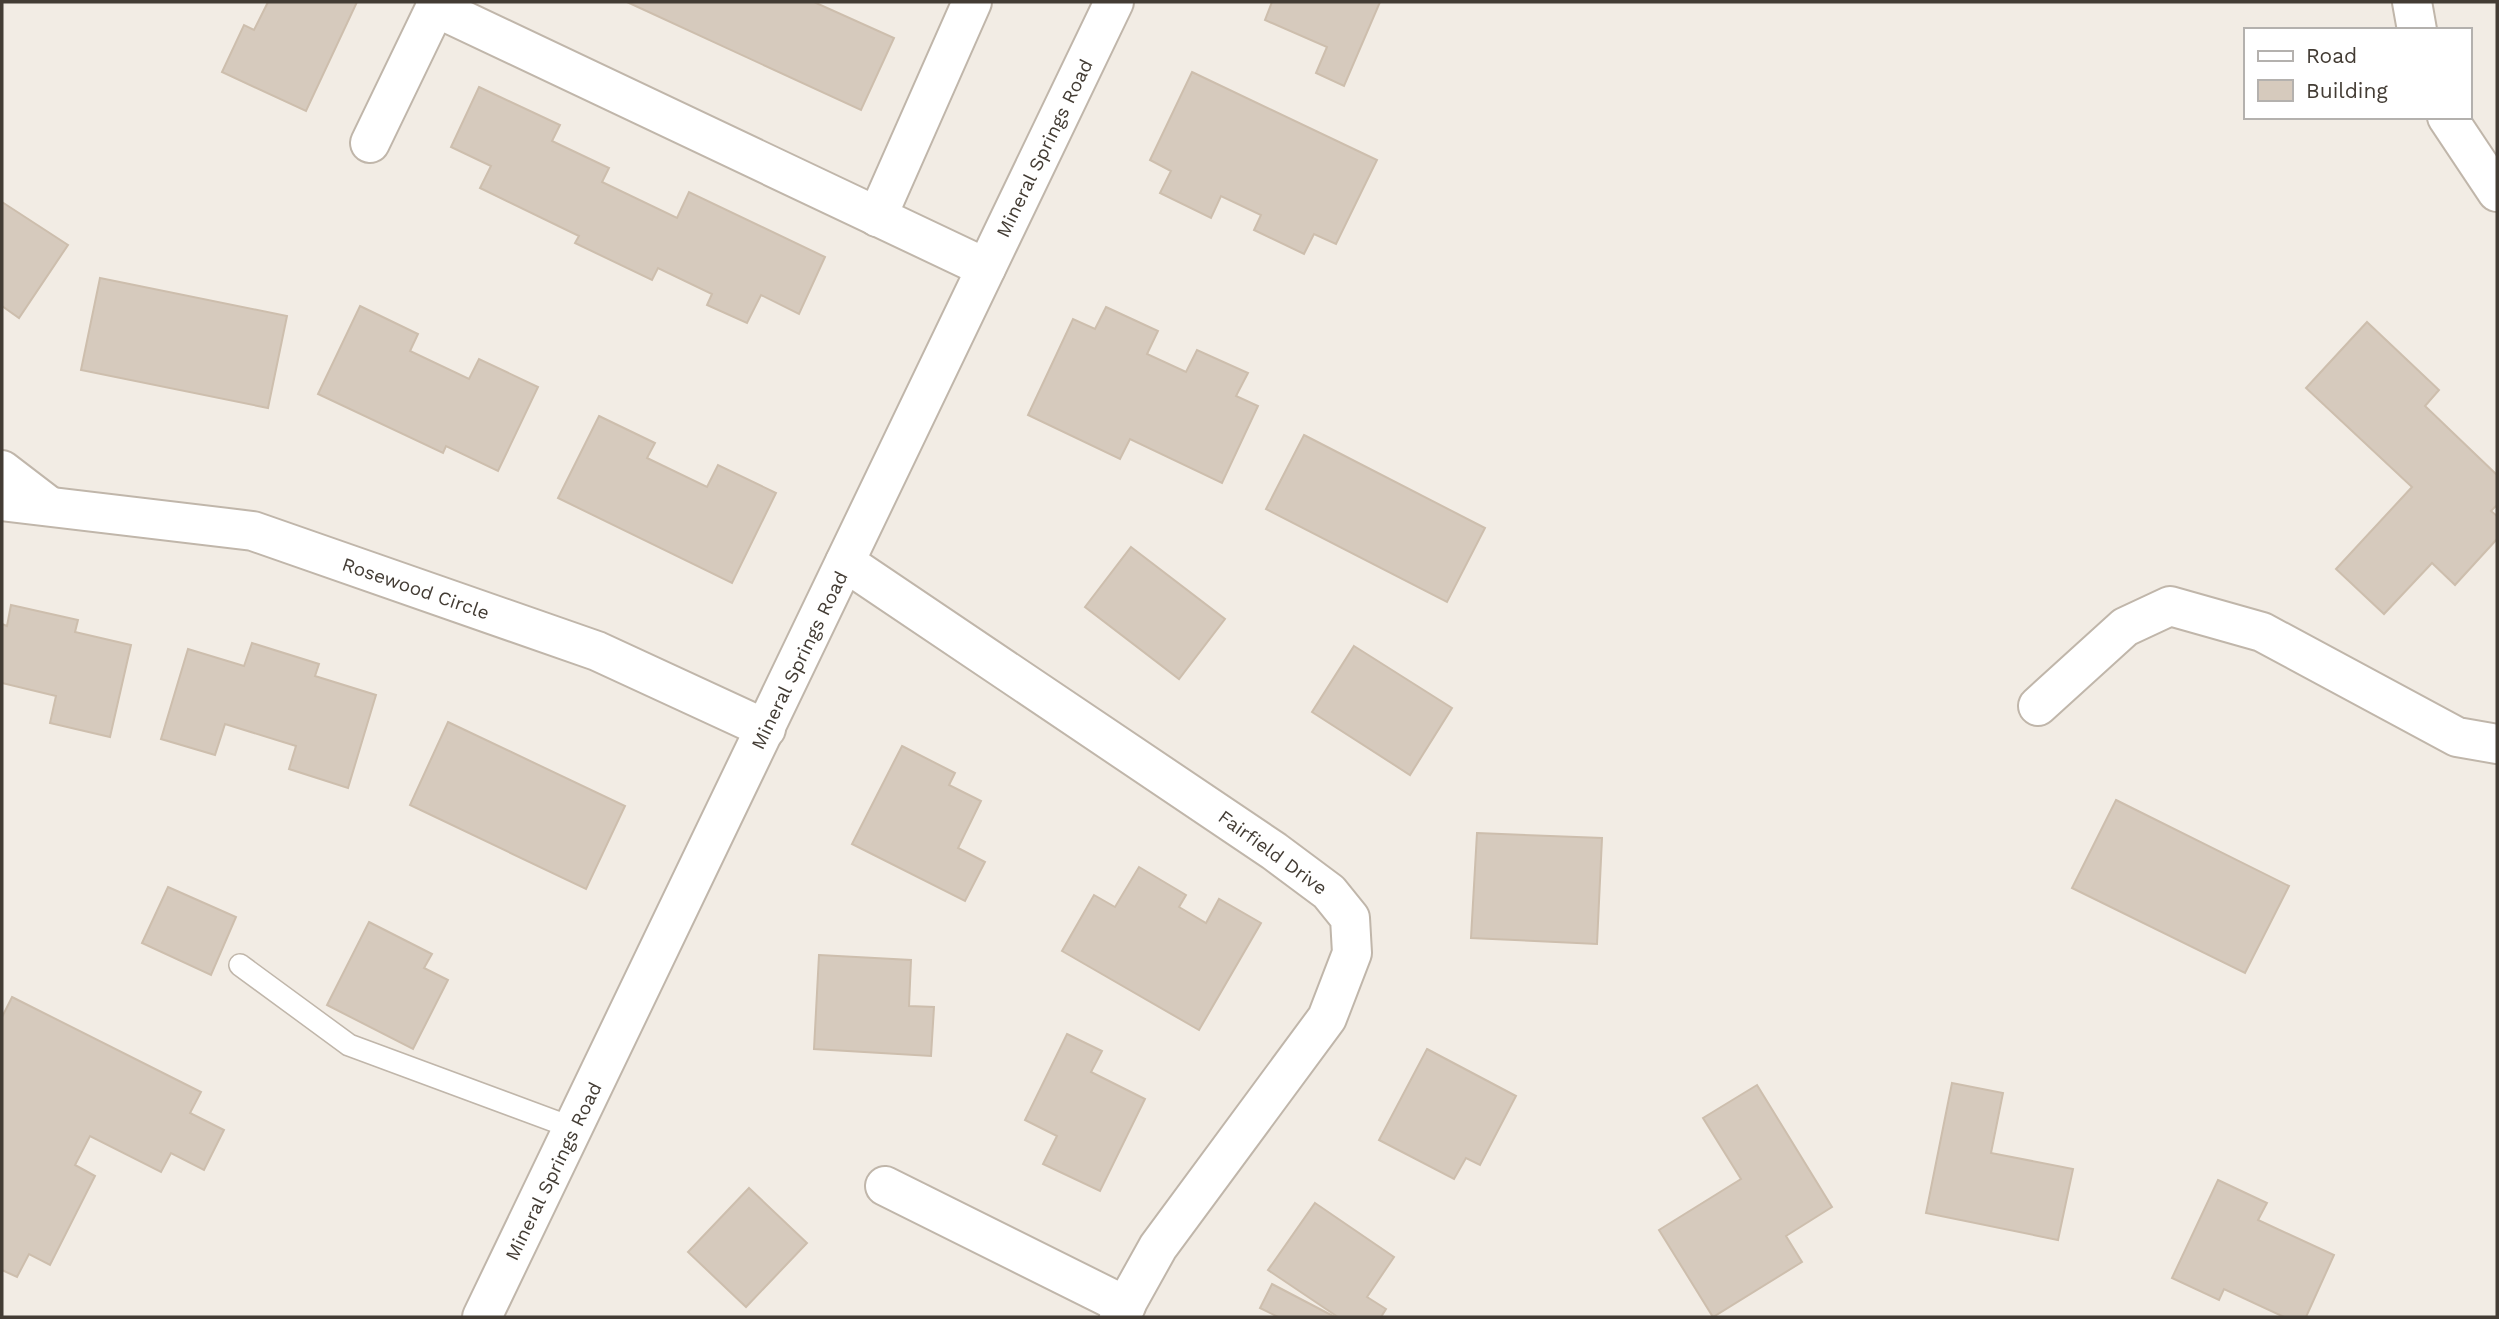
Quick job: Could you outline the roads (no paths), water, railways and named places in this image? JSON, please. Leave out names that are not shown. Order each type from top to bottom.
[{"type":"street","points":[[877,217],[972,2]]},
{"type":"street","name":"Mineral Springs Road","points":[[482,1317],[1114,2]]},
{"type":"street","points":[[2412,2],[2417,28]]},
{"type":"street","points":[[370,143],[436,4],[986,268]]},
{"type":"street","points":[[2448,119],[2497,192]]},
{"type":"street","points":[[2,470],[51,507]]},
{"type":"street","name":"Rosewood Circle","points":[[2,501],[253,531],[597,651],[766,729]]},
{"type":"street","name":"Fairfield Drive","points":[[845,562],[1274,851],[1329,892],[1350,918],[1352,953],[1327,1018],[1158,1247],[1123,1311],[885,1186]]},
{"type":"street","points":[[2038,706],[2124,627],[2170,606],[2262,632],[2457,737],[2497,744]]},
{"type":"lane","points":[[240,965],[349,1045],[573,1128]]}]
